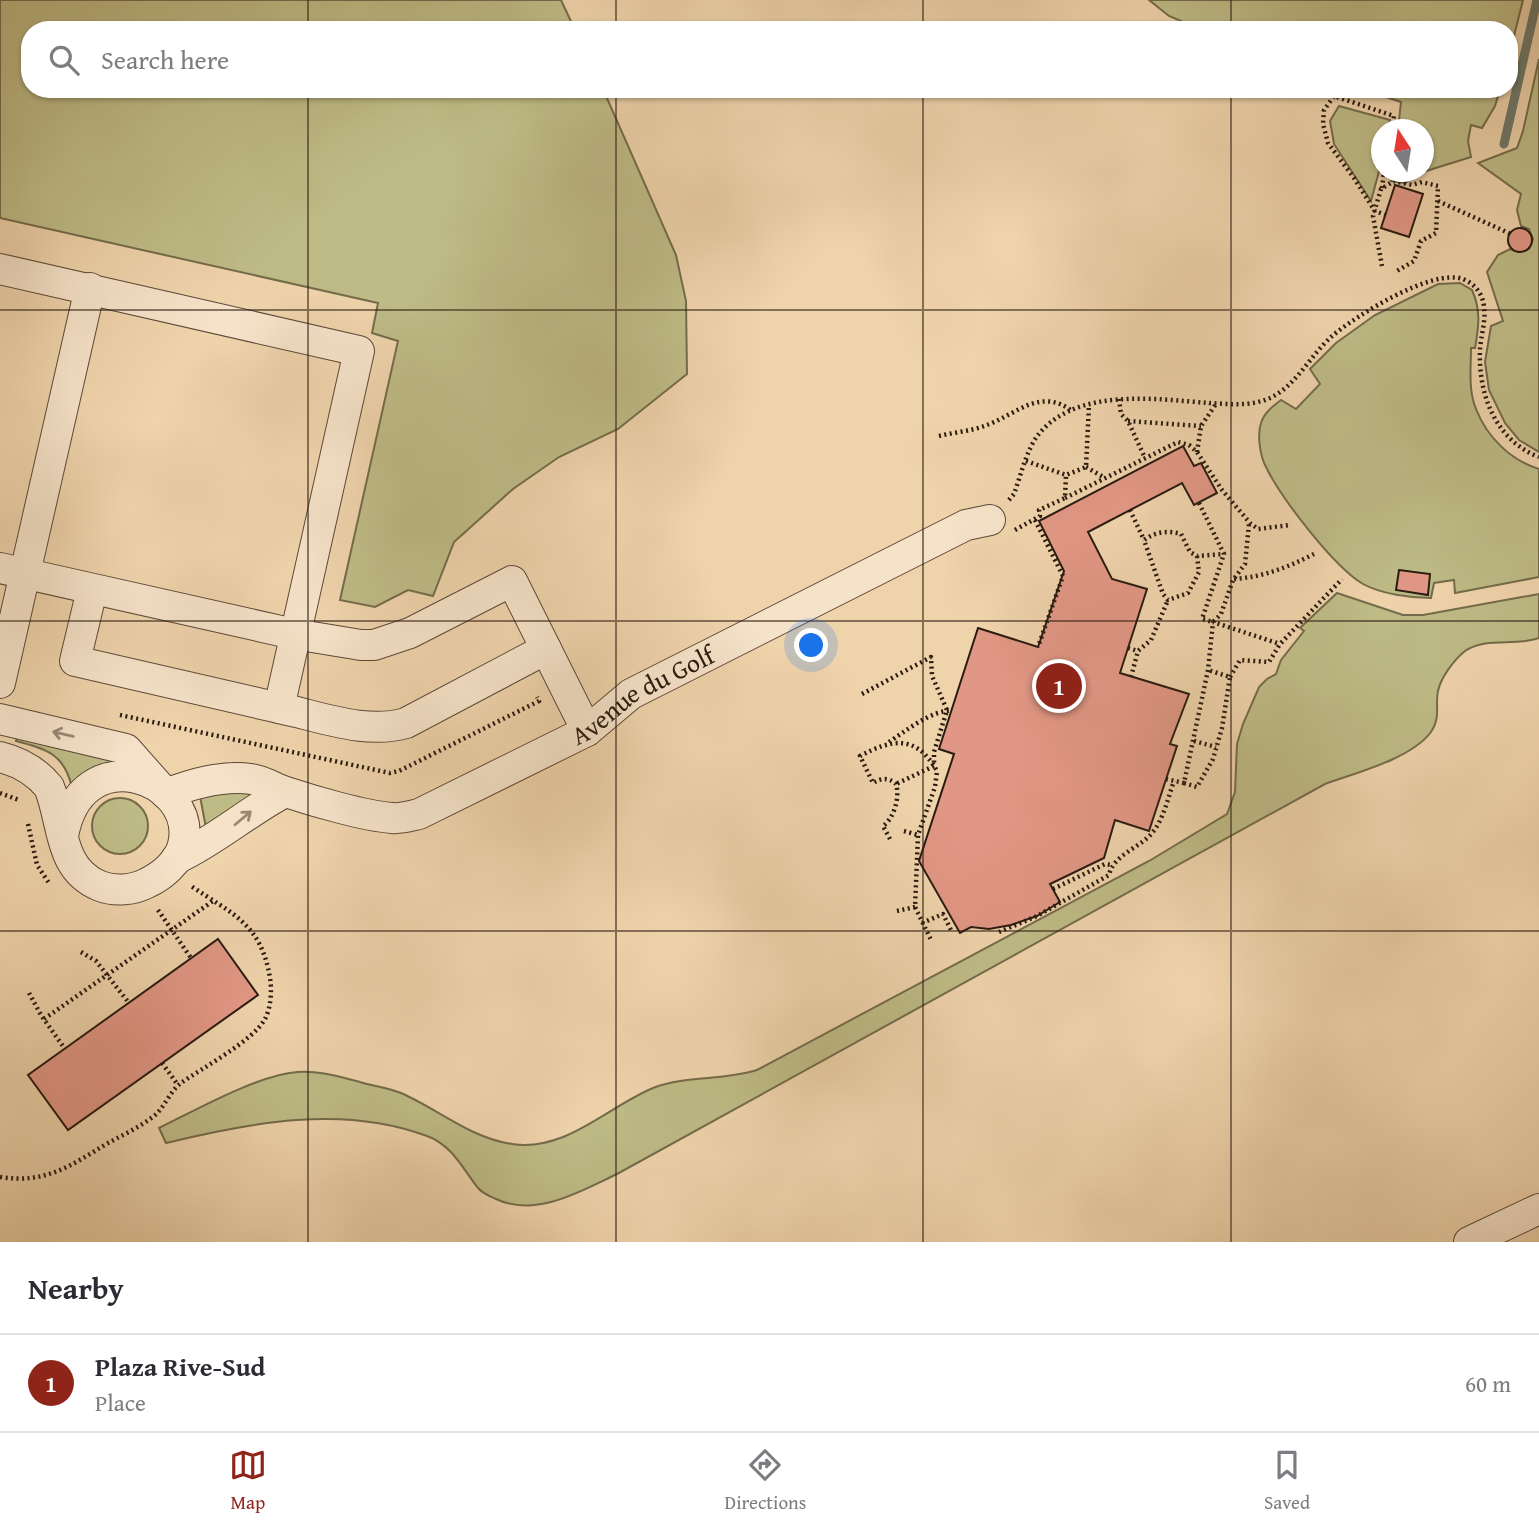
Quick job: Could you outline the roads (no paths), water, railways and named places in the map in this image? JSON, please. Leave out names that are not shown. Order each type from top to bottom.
[{"type":"street","points":[[0,269],[359,351],[278,708]]},
{"type":"street","points":[[2,665],[12,571],[90,288]]},
{"type":"street","name":"Avenue du Golf","points":[[166,794],[201,782],[249,779],[267,783],[285,792],[365,813],[394,818],[419,814],[587,731],[631,694],[966,525],[1002,520]]},
{"type":"street","points":[[12,571],[294,634],[361,645],[374,645],[410,633],[512,581],[587,731]]},
{"type":"street","points":[[92,590],[75,662],[371,727],[406,723],[546,649]]},
{"type":"street","points":[[0,719],[126,749],[177,809],[183,823],[183,844],[176,859],[156,879],[141,886],[121,890],[90,882],[77,872],[69,861],[49,787],[24,765],[0,757]]},
{"type":"street","points":[[63,836],[66,819],[77,799],[102,780],[121,776],[141,779],[166,794]]},
{"type":"street","points":[[176,859],[202,847],[255,808],[285,792]]},
{"type":"street","points":[[1469,1242],[1539,1209]]},
{"type":"waterway","points":[[1518,83],[1537,0]]},
{"type":"waterway","points":[[1504,144],[1515,98]]},
{"type":"place","name":"Plaza Rive-Sud","points":[[1059,686]]}]
